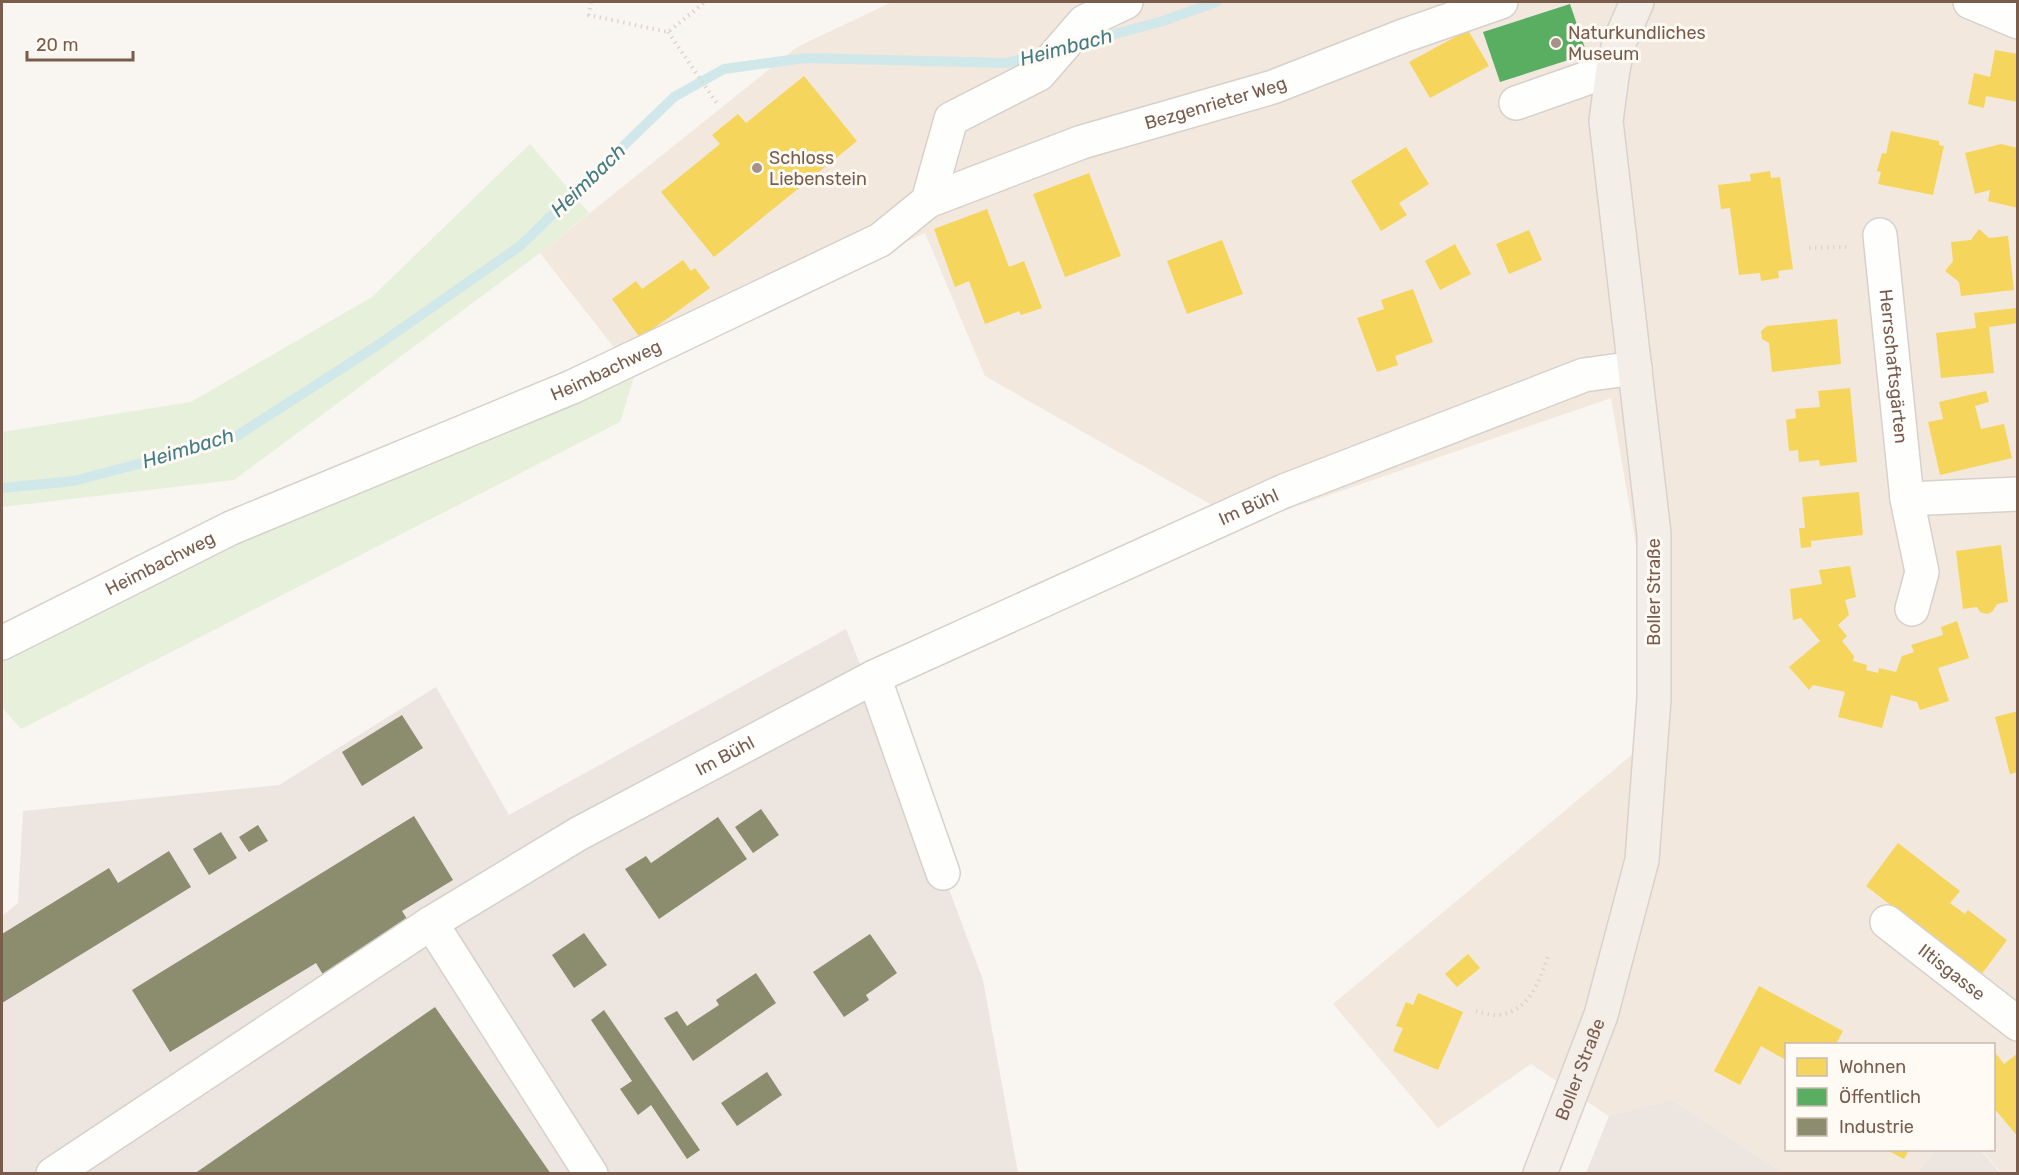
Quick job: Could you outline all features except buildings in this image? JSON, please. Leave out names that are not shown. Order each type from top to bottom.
[{"type":"main road","name":"Boller Straße","points":[[1540,1173],[1601,1015],[1642,860],[1654,699],[1654,534],[1606,121],[1619,43],[1637,2]]},
{"type":"street","points":[[928,201],[951,119],[1039,74],[1084,22],[1125,2]]},
{"type":"street","name":"Bezgenrieter Weg","points":[[928,201],[1082,142],[1273,87],[1403,36],[1501,2]]},
{"type":"street","points":[[1970,2],[2018,22]]},
{"type":"street","points":[[1516,103],[1613,69]]},
{"type":"street","name":"Heimbachweg","points":[[2,643],[231,528],[572,387],[718,319],[880,240],[928,201]]},
{"type":"street","name":"Herrschaftsgärten","points":[[1880,235],[1907,499],[1922,572],[1912,609]]},
{"type":"street","name":"Im Bühl","points":[[53,1173],[431,922],[578,834],[874,677],[1284,491],[1584,375],[1635,368]]},
{"type":"street","points":[[1907,499],[2018,494]]},
{"type":"street","points":[[874,677],[943,873]]},
{"type":"street","points":[[431,922],[591,1173]]},
{"type":"street","name":"Iltisgasse","points":[[1887,922],[2018,1024]]},
{"type":"path","points":[[591,2],[589,15],[668,32],[718,105]]},
{"type":"path","points":[[668,32],[705,2]]},
{"type":"path","points":[[1476,1011],[1498,1015],[1521,1007],[1535,991],[1549,954]]},
{"type":"shaded area","points":[[892,2],[2017,2],[2017,1173],[2001,1173],[1983,1151],[1995,1151],[1995,1043],[1785,1043],[1785,1151],[1935,1151],[1917,1173],[1784,1173],[1672,1100],[1609,1116],[1531,1064],[1438,1128],[1333,1004],[1640,748],[1641,575],[1611,398],[1245,524],[985,376],[925,233],[630,368],[540,253],[797,47]]},
{"type":"shaded area","points":[[846,629],[983,980],[1018,1173],[2,1174],[2,916],[18,903],[23,811],[279,785],[436,687],[509,815]]},
{"type":"shaded area","points":[[1672,1100],[1784,1173],[1586,1173],[1609,1116]]},
{"type":"shaded area","points":[[1935,1151],[1982,1151],[2000,1173],[1917,1173]]},
{"type":"green space","points":[[530,144],[589,213],[540,253],[234,480],[2,507],[2,432],[191,402],[372,297]]},
{"type":"green space","points":[[635,374],[620,422],[21,729],[2,707],[2,657],[234,540]]},
{"type":"waterway","name":"Heimbach","points":[[1078,44],[1163,21],[1216,2]]},
{"type":"waterway","name":"Heimbach","points":[[2,488],[74,481],[232,439],[378,345],[520,246],[674,97],[724,69],[805,58],[1007,63],[1046,52]]},
{"type":"place","name":"Naturkundliches Museum","points":[[1556,43]]},
{"type":"place","name":"Schloss Liebenstein","points":[[757,168]]}]
